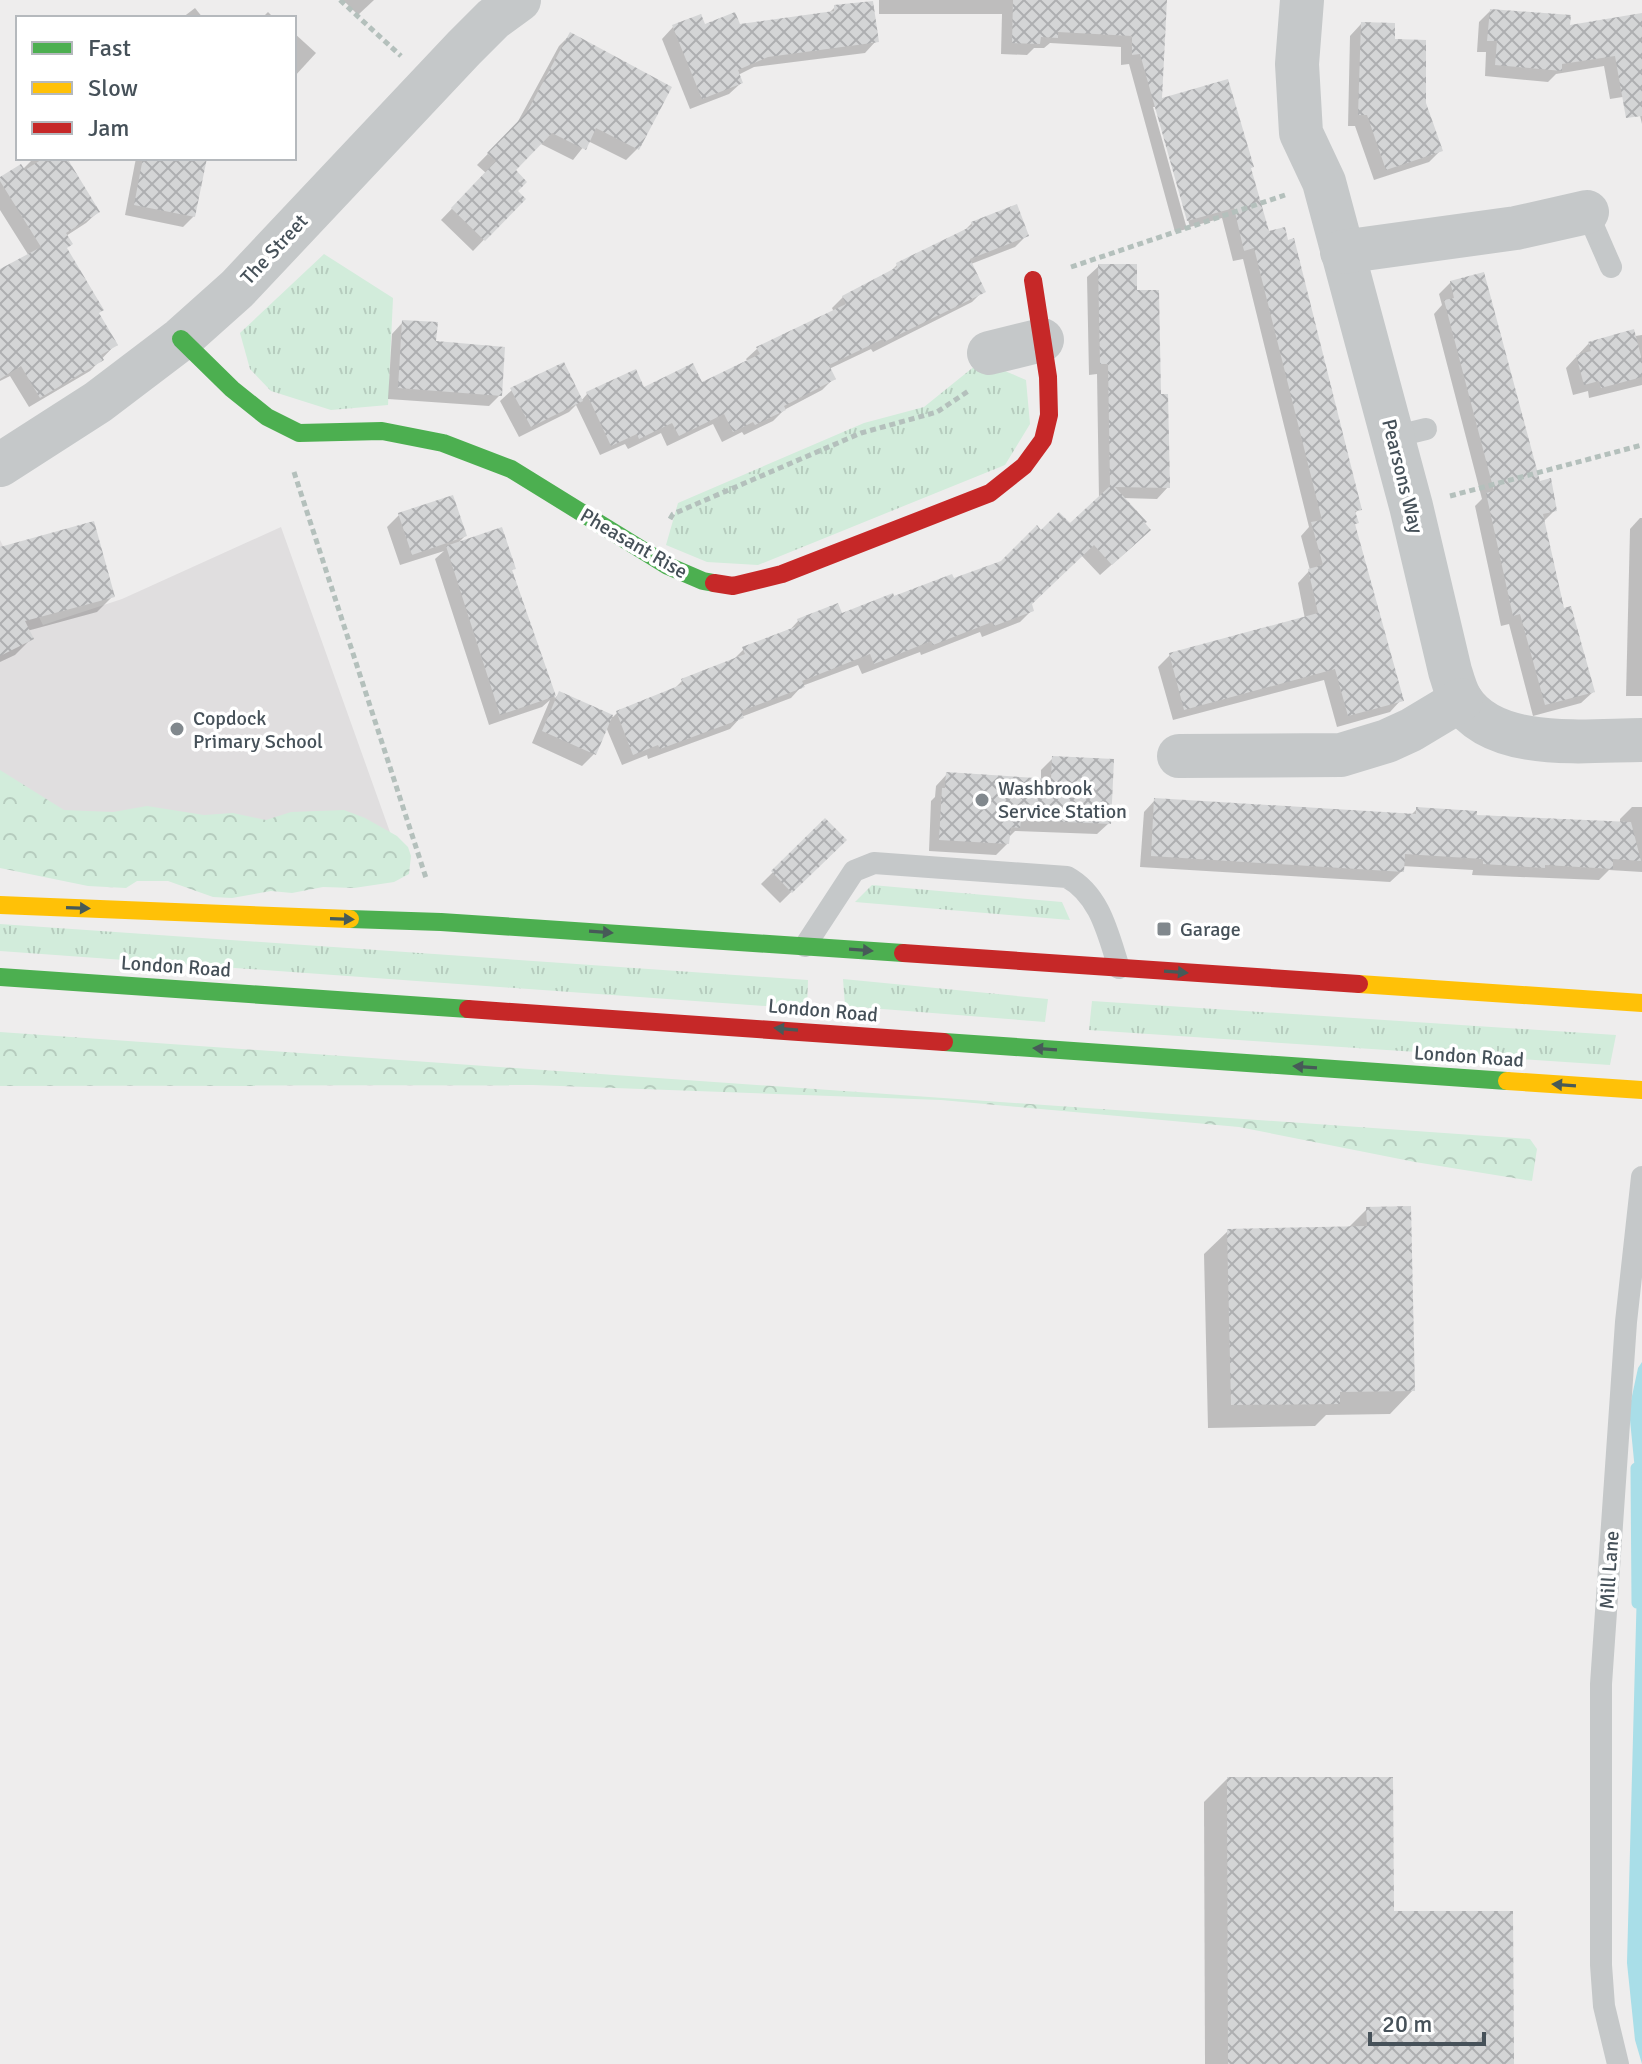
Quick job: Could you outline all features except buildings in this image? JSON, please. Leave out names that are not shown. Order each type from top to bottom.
[{"type":"street","name":"The Street","points":[[0,465],[98,402],[181,339],[237,289],[493,19],[519,0]]},
{"type":"street","name":"Pearsons Way","points":[[1302,0],[1297,64],[1301,133],[1324,182],[1342,252],[1410,433],[1411,506],[1450,671],[1461,700],[1480,720],[1505,734],[1531,738],[1642,740]]},
{"type":"street","points":[[1342,252],[1516,228],[1587,212]]},
{"type":"street","name":"Pheasant Rise","points":[[181,339],[244,399],[267,417],[299,433],[382,431],[443,443],[511,469],[668,566],[703,581],[733,586],[782,574],[990,493],[1017,475],[1035,454],[1047,430],[1049,400],[1012,347],[1033,280]]},
{"type":"street","points":[[1179,756],[1341,755],[1411,730],[1461,700]]},
{"type":"street","points":[[0,905],[441,922],[1642,1003]]},
{"type":"street","name":"London Road","points":[[0,977],[1642,1090]]},
{"type":"lane","points":[[1587,212],[1611,267]]},
{"type":"lane","points":[[805,946],[854,871],[874,863],[1067,877],[1081,885],[1098,910],[1119,968]]},
{"type":"lane","name":"Mill Lane","points":[[1618,2064],[1604,2006],[1601,1965],[1601,1684],[1626,1322],[1642,1177]]},
{"type":"path","points":[[340,0],[431,83]]},
{"type":"path","points":[[1033,280],[1324,182]]},
{"type":"path","points":[[646,553],[673,514],[861,433],[937,412],[974,387],[1012,347]]},
{"type":"path","points":[[299,433],[291,462],[441,922]]},
{"type":"path","points":[[1411,506],[1642,445]]},
{"type":"shaded area","name":"Copdock Primary School","points":[[281,527],[401,863],[0,833],[0,540],[43,625],[122,599]]},
{"type":"green space","points":[[324,254],[393,298],[388,405],[331,410],[271,391],[250,369],[240,333]]},
{"type":"green space","points":[[981,361],[1026,380],[1030,424],[1005,465],[758,565],[707,562],[666,545],[678,503],[864,423],[924,407]]},
{"type":"green space","points":[[0,770],[64,810],[113,812],[147,806],[204,815],[233,813],[266,820],[291,812],[344,810],[397,836],[408,847],[411,856],[409,874],[394,882],[354,888],[323,887],[292,893],[271,891],[232,898],[213,897],[168,881],[137,881],[126,888],[88,886],[0,868]]},
{"type":"green space","points":[[872,885],[1062,902],[1070,920],[855,902]]},
{"type":"green space","points":[[0,924],[808,980],[807,1009],[0,951]]},
{"type":"green space","points":[[843,979],[1048,999],[1045,1022],[845,1006]]},
{"type":"green space","points":[[1092,1001],[1616,1035],[1610,1065],[1089,1030]]},
{"type":"green space","points":[[0,1032],[1530,1139],[1537,1149],[1532,1181],[1415,1162],[1239,1127],[941,1100],[533,1085],[0,1086]]},
{"type":"water","points":[[1642,1362],[1642,2064],[1635,2040],[1627,1963],[1639,1511],[1629,1410]]},
{"type":"waterway","points":[[1636,1468],[1637,1603]]},
{"type":"traffic: fast","points":[[181,339],[232,389],[267,417],[299,433],[382,431],[443,443],[511,469],[668,566],[714,583]]},
{"type":"traffic: fast","points":[[350,919],[441,922],[903,953]]},
{"type":"traffic: fast","points":[[0,977],[468,1009]]},
{"type":"traffic: fast","points":[[944,1042],[1507,1081]]},
{"type":"traffic: slow","points":[[0,905],[350,919]]},
{"type":"traffic: slow","points":[[1359,984],[1642,1003]]},
{"type":"traffic: slow","points":[[1507,1081],[1642,1090]]},
{"type":"traffic: jam","points":[[714,583],[733,586],[782,574],[990,493],[1024,466],[1043,440],[1049,415],[1048,377],[1033,280]]},
{"type":"traffic: jam","points":[[903,953],[1359,984]]},
{"type":"traffic: jam","points":[[468,1009],[944,1042]]},
{"type":"place","name":"Copdock Primary School","points":[[177,729]]},
{"type":"place","name":"Washbrook Service Station","points":[[982,800]]},
{"type":"place","name":"Garage","points":[[1164,929]]}]
